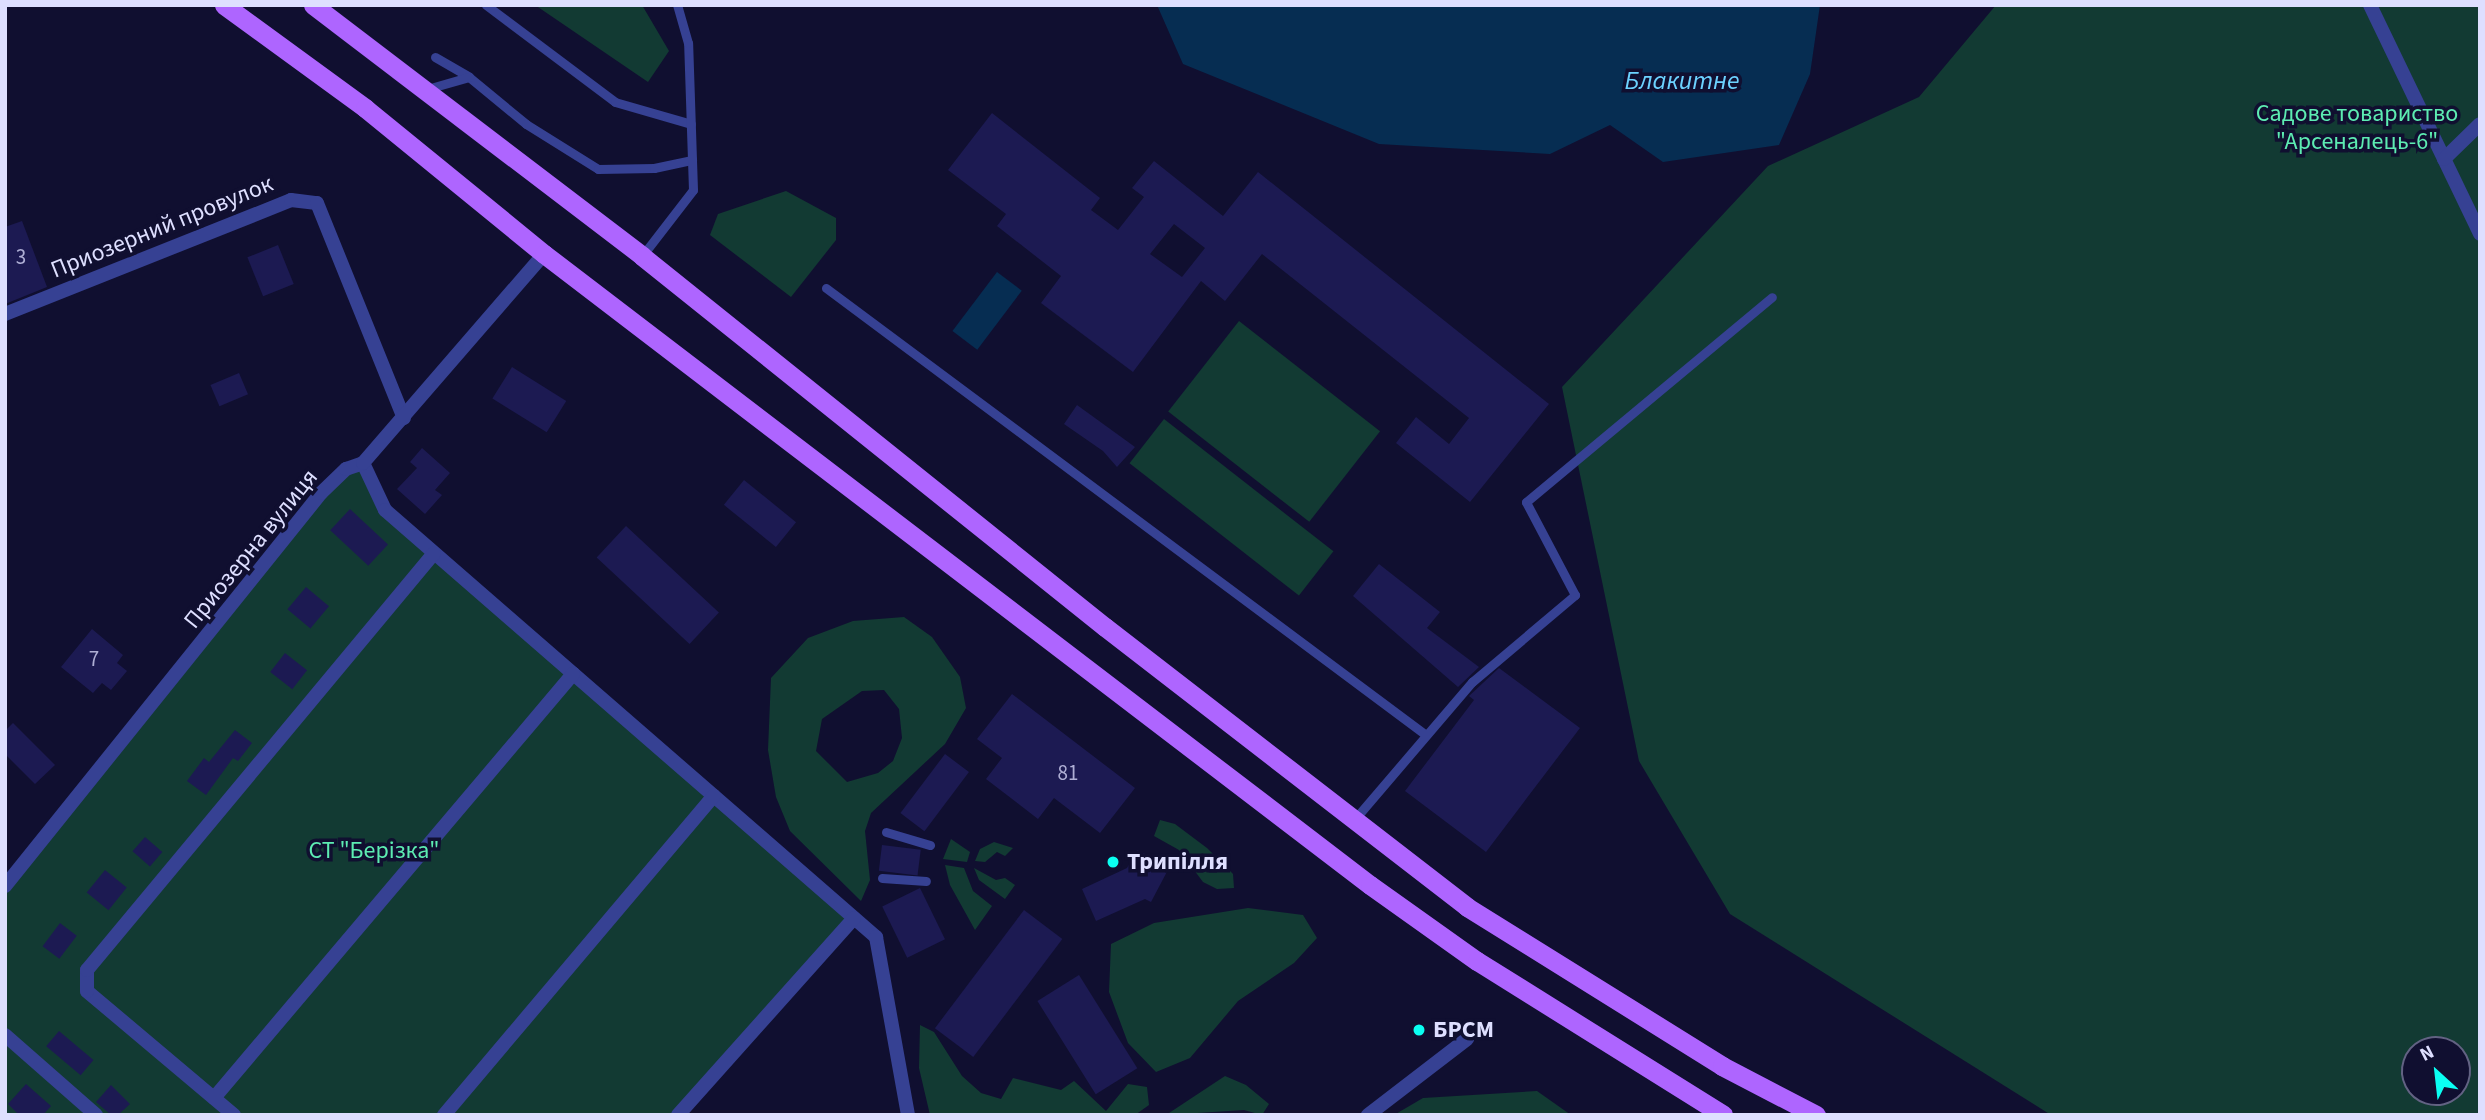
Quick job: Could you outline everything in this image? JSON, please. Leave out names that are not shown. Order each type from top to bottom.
[{"type":"main road","points":[[224,5],[365,108],[544,254],[1370,885],[1488,968],[1723,1115]]},
{"type":"main road","points":[[313,5],[642,256],[1094,619],[1467,907],[1722,1066],[1816,1115]]},
{"type":"street","points":[[2370,5],[2480,234]]},
{"type":"street","points":[[2444,159],[2480,124]]},
{"type":"street","name":"Приозерний провулок","points":[[5,314],[291,200],[317,203],[404,418]]},
{"type":"street","name":"Приозерна вулиця","points":[[5,886],[321,493],[346,469],[363,463],[544,254]]},
{"type":"street","points":[[363,463],[384,510],[876,937],[908,1115]]},
{"type":"street","points":[[234,1115],[87,991],[87,970],[434,553]]},
{"type":"street","points":[[214,1098],[573,674]]},
{"type":"street","points":[[444,1115],[714,796]]},
{"type":"street","points":[[678,1115],[854,918]]},
{"type":"street","points":[[5,1035],[96,1115]]},
{"type":"street","points":[[1368,1115],[1467,1039]]},
{"type":"lane","points":[[485,5],[615,102],[691,124]]},
{"type":"lane","points":[[642,256],[693,190],[688,43],[677,5]]},
{"type":"lane","points":[[435,57],[469,77],[526,124],[598,169],[654,168],[692,160]]},
{"type":"lane","points":[[425,90],[469,77]]},
{"type":"lane","points":[[825,288],[1426,735]]},
{"type":"lane","points":[[1354,820],[1472,682],[1575,595],[1526,502],[1772,297]]},
{"type":"lane","points":[[886,832],[930,845]]},
{"type":"lane","points":[[882,878],[926,881]]},
{"type":"green space","points":[[535,5],[642,5],[669,51],[648,82]]},
{"type":"green space","name":"Садове товариство \"Арсеналець-6\"","points":[[1996,5],[2480,5],[2480,1115],[2051,1115],[1730,914],[1639,761],[1562,387],[1768,166],[1919,97]]},
{"type":"green space","points":[[786,191],[836,218],[836,240],[791,297],[710,235],[718,214]]},
{"type":"green space","points":[[1239,321],[1380,431],[1309,522],[1168,412]]},
{"type":"green space","points":[[1164,419],[1333,551],[1299,595],[1130,463]]},
{"type":"green space","name":"СТ \"Берізка\"","points":[[363,463],[385,510],[854,918],[682,1115],[5,1115],[5,886],[321,493]]},
{"type":"green space","points":[[904,617],[932,637],[960,677],[966,708],[945,744],[871,813],[865,831],[870,880],[861,901],[790,831],[776,797],[768,750],[771,678],[808,638],[853,621]],"holes":[[[884,690],[899,709],[902,738],[893,761],[878,773],[847,782],[816,751],[822,719],[862,691]]]},
{"type":"green space","points":[[1160,820],[1175,824],[1207,848],[1233,874],[1234,888],[1217,889],[1203,882],[1179,850],[1154,836]]},
{"type":"green space","points":[[951,839],[970,852],[967,862],[943,859]]},
{"type":"green space","points":[[994,842],[1013,848],[1005,856],[997,852],[985,862],[975,861],[980,849]]},
{"type":"green space","points":[[945,865],[964,868],[973,891],[992,906],[975,930],[950,885]]},
{"type":"green space","points":[[974,868],[996,880],[1005,878],[1015,885],[1005,899],[979,880]]},
{"type":"green space","points":[[1248,908],[1303,915],[1317,938],[1294,963],[1238,1001],[1190,1058],[1156,1072],[1128,1043],[1109,992],[1111,944],[1154,923]]},
{"type":"green space","points":[[920,1025],[934,1032],[962,1076],[981,1093],[1001,1099],[1013,1078],[1061,1090],[1074,1081],[1106,1111],[1128,1084],[1147,1087],[1149,1105],[1135,1115],[930,1115],[919,1068]]},
{"type":"green space","points":[[1225,1076],[1246,1085],[1269,1104],[1262,1115],[1244,1110],[1166,1115]]},
{"type":"green space","points":[[1537,1091],[1571,1115],[1394,1115],[1423,1098]]},
{"type":"water","name":"Блакитне","points":[[1157,5],[1820,5],[1810,74],[1779,145],[1663,162],[1610,125],[1550,154],[1379,144],[1183,64]]},
{"type":"water","points":[[997,272],[1022,291],[977,350],[952,331]]},
{"type":"building","points":[[992,113],[1100,198],[1091,210],[1118,230],[1144,197],[1132,188],[1154,161],[1223,216],[1258,172],[1549,404],[1470,502],[1396,443],[1416,417],[1449,444],[1469,418],[1262,254],[1225,301],[1201,281],[1133,372],[1041,303],[1061,276],[997,226],[1006,214],[948,170]],"holes":[[[1174,224],[1205,248],[1182,277],[1150,254]]]},
{"type":"building","points":[[22,221],[47,287],[5,304],[5,227]]},
{"type":"building","points":[[278,245],[294,284],[263,296],[247,257]]},
{"type":"building","points":[[512,367],[566,401],[547,432],[492,398]]},
{"type":"building","points":[[239,373],[248,394],[219,406],[210,385]]},
{"type":"building","points":[[1077,405],[1135,447],[1117,467],[1103,451],[1064,424]]},
{"type":"building","points":[[422,448],[450,473],[435,490],[442,495],[425,514],[397,489],[417,468],[410,462]]},
{"type":"building","points":[[744,480],[796,522],[776,547],[724,505]]},
{"type":"building","points":[[350,509],[388,544],[368,566],[330,530]]},
{"type":"building","points":[[626,526],[719,613],[690,644],[597,557]]},
{"type":"building","points":[[1379,564],[1440,612],[1427,628],[1479,667],[1458,687],[1353,596]]},
{"type":"building","points":[[306,587],[329,606],[310,628],[287,609]]},
{"type":"building","points":[[92,629],[123,655],[117,663],[127,671],[111,690],[102,683],[93,693],[61,667]]},
{"type":"building","points":[[285,653],[307,670],[292,689],[270,672]]},
{"type":"building","points":[[1499,668],[1580,728],[1486,852],[1405,791],[1474,700],[1469,696]]},
{"type":"building","points":[[1012,694],[1135,788],[1100,833],[1054,798],[1038,819],[986,779],[1002,758],[977,739]]},
{"type":"building","points":[[13,723],[55,765],[35,784],[5,754],[5,731]]},
{"type":"building","points":[[235,730],[252,743],[238,761],[233,758],[206,795],[187,781],[204,758],[209,762]]},
{"type":"building","points":[[945,754],[969,772],[924,831],[900,813]]},
{"type":"building","points":[[145,837],[162,852],[150,866],[133,851]]},
{"type":"building","points":[[882,845],[921,850],[918,876],[879,871]]},
{"type":"building","points":[[1137,850],[1170,866],[1151,902],[1145,899],[1096,921],[1082,889],[1127,868]]},
{"type":"building","points":[[105,870],[127,888],[109,910],[87,893]]},
{"type":"building","points":[[920,888],[945,939],[907,958],[882,906]]},
{"type":"building","points":[[1024,910],[1062,939],[973,1057],[935,1028]]},
{"type":"building","points":[[60,923],[77,936],[59,959],[43,946]]},
{"type":"building","points":[[1079,975],[1137,1068],[1096,1094],[1037,1001]]},
{"type":"building","points":[[59,1031],[93,1060],[81,1075],[46,1046]]},
{"type":"building","points":[[26,1084],[51,1106],[43,1115],[19,1115],[8,1104]]},
{"type":"building","points":[[111,1085],[130,1104],[118,1115],[111,1115],[96,1102]]},
{"type":"place","name":"Трипілля","points":[[1113,862]]},
{"type":"place","name":"БРСМ","points":[[1419,1030]]}]
